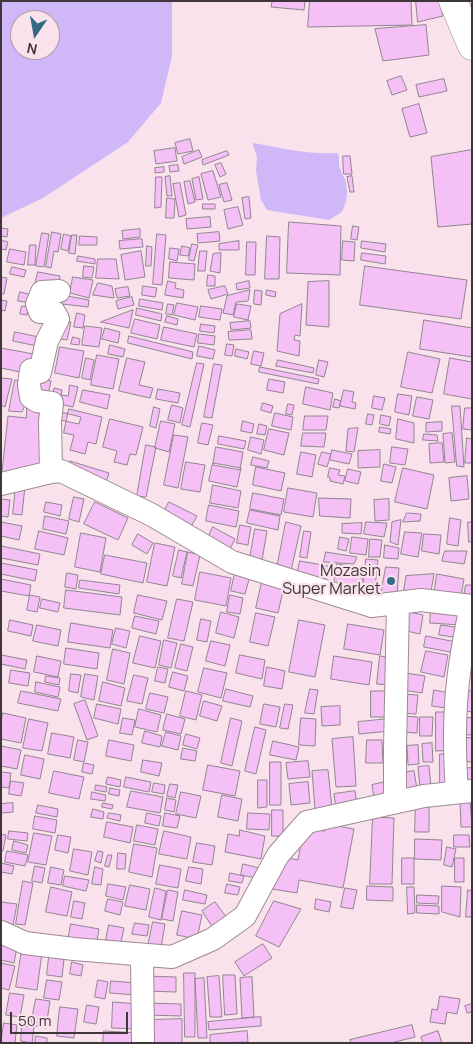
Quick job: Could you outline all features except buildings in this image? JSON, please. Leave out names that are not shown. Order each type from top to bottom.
[{"type":"highway","points":[[452,1],[472,46]]},
{"type":"street","points":[[51,472],[50,422],[52,403],[37,401],[31,397],[29,385],[31,370],[40,372],[47,341],[58,319],[54,312],[40,312],[37,304],[42,292],[59,291]]},
{"type":"street","points":[[1,484],[61,471],[152,515],[232,562],[372,606],[421,600],[471,606],[462,650],[456,704],[455,757],[464,791],[424,796],[307,822],[278,855],[245,916],[213,939],[172,957],[25,943],[1,932]]},
{"type":"street","points":[[395,802],[394,749],[398,603]]},
{"type":"street","points":[[142,954],[143,1043]]},
{"type":"shaded area","points":[[1,1],[172,1],[172,56],[161,103],[128,142],[43,198],[1,218]]},
{"type":"shaded area","points":[[254,143],[306,152],[337,153],[339,156],[339,166],[346,182],[347,193],[342,212],[329,220],[267,210],[261,200]]},
{"type":"place","name":"Mozasin Super Market","points":[[391,581]]}]
